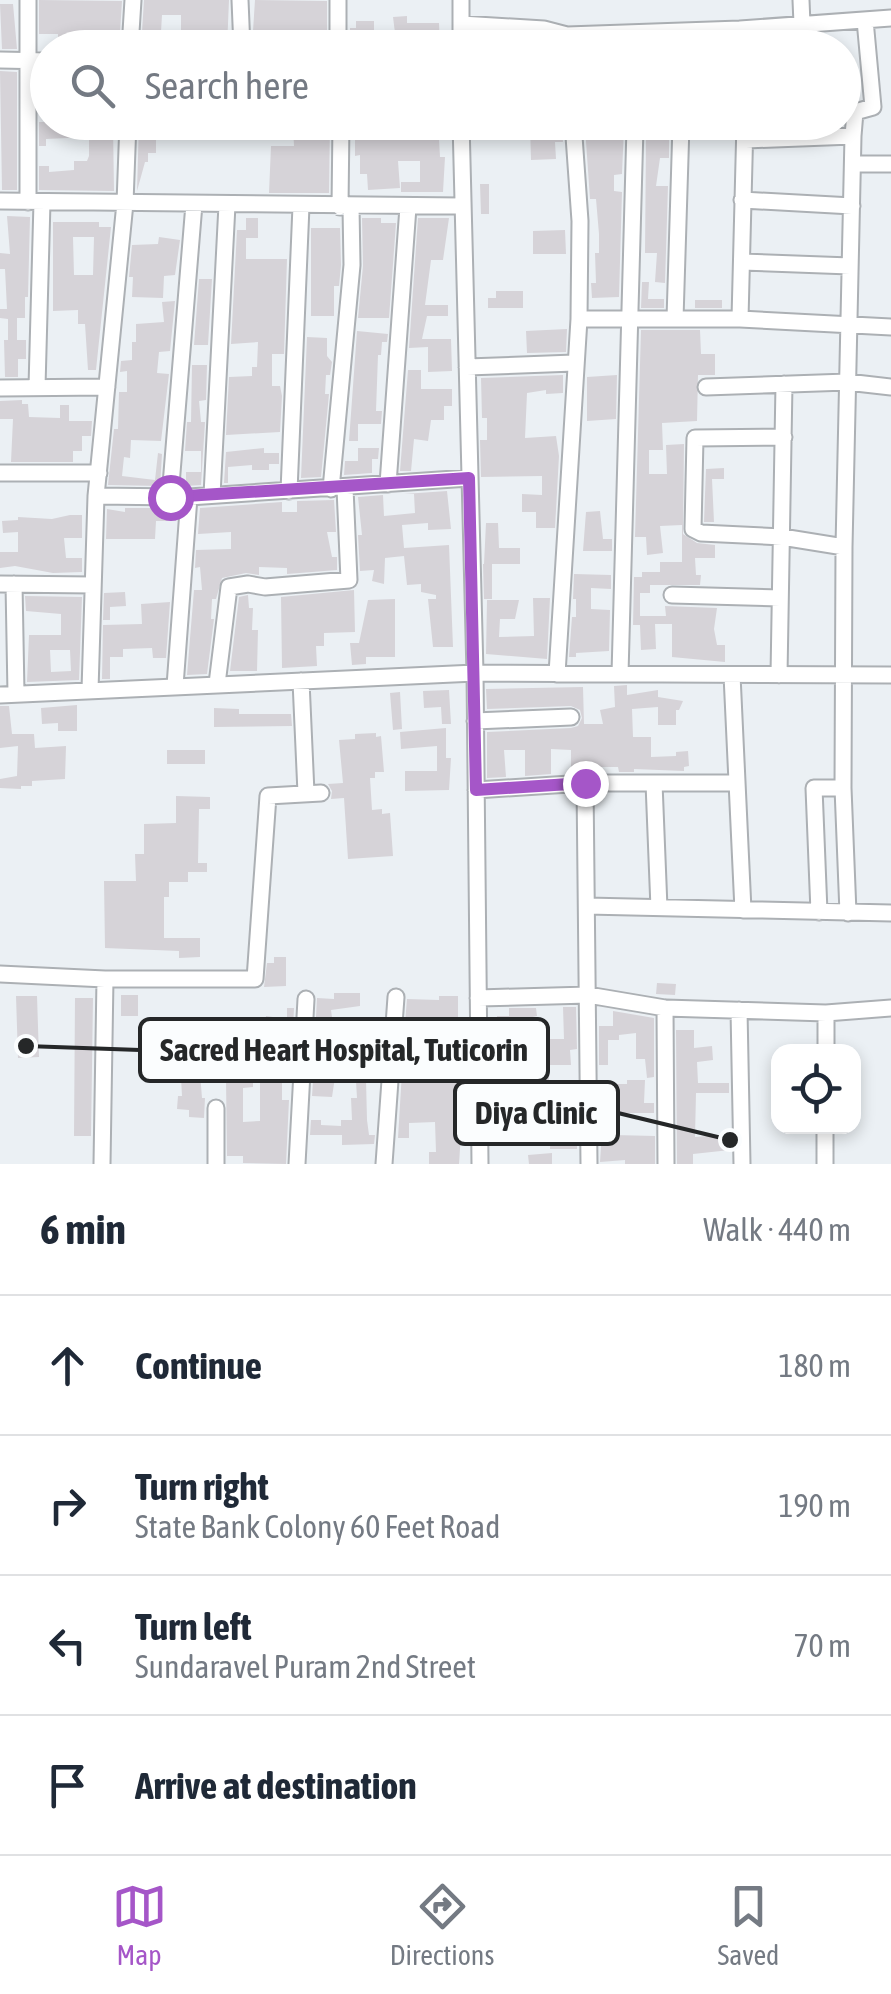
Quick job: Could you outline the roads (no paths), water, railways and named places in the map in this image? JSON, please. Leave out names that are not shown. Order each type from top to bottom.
[{"type":"street","points":[[28,0],[30,137]]},
{"type":"street","points":[[131,30],[133,0]]},
{"type":"street","points":[[240,0],[241,30]]},
{"type":"street","points":[[338,0],[338,30]]},
{"type":"street","points":[[461,0],[461,30]]},
{"type":"street","points":[[801,0],[802,30]]},
{"type":"street","points":[[733,30],[891,18]]},
{"type":"street","points":[[865,20],[872,107]]},
{"type":"street","points":[[461,24],[546,30]]},
{"type":"street","points":[[0,60],[28,61]]},
{"type":"street","points":[[861,110],[891,105]]},
{"type":"street","points":[[30,140],[35,202],[37,387]]},
{"type":"street","points":[[90,690],[96,496],[125,204],[127,140]]},
{"type":"street","points":[[217,684],[229,587],[248,584],[264,588],[349,580],[338,488],[352,265],[341,140]]},
{"type":"street","points":[[461,140],[475,673],[480,1164]]},
{"type":"street","points":[[557,674],[579,318],[580,220],[574,140]]},
{"type":"street","points":[[620,674],[634,140]]},
{"type":"street","points":[[675,319],[681,140]]},
{"type":"street","points":[[740,320],[746,140]]},
{"type":"street","points":[[848,912],[843,788],[844,546],[853,140]]},
{"type":"street","points":[[853,164],[891,164]]},
{"type":"street","points":[[742,200],[852,206]]},
{"type":"street","points":[[0,201],[461,206]]},
{"type":"street","points":[[170,497],[194,204]]},
{"type":"street","points":[[212,495],[228,205]]},
{"type":"street","points":[[289,490],[301,206]]},
{"type":"street","points":[[388,484],[408,207]]},
{"type":"street","points":[[742,262],[850,266]]},
{"type":"street","points":[[579,318],[891,327]]},
{"type":"street","points":[[466,367],[574,363]]},
{"type":"street","points":[[706,388],[847,382],[891,388]]},
{"type":"street","points":[[778,675],[784,384]]},
{"type":"street","points":[[0,388],[107,387]]},
{"type":"street","points":[[784,437],[695,438],[693,529],[701,533],[782,537],[844,546]]},
{"type":"street","points":[[0,473],[98,473]]},
{"type":"street","points":[[96,496],[189,497],[469,478]]},
{"type":"street","points":[[175,686],[189,497]]},
{"type":"street","points":[[94,585],[7,584],[8,694],[475,673],[891,675]]},
{"type":"street","points":[[672,595],[780,598]]},
{"type":"street","points":[[732,674],[743,910]]},
{"type":"street","points":[[0,974],[255,980],[268,796],[313,793],[302,681]]},
{"type":"street","points":[[475,721],[571,717]]},
{"type":"street","points":[[476,790],[585,783],[737,783]]},
{"type":"street","points":[[585,783],[589,1164]]},
{"type":"street","points":[[654,783],[659,908]]},
{"type":"street","points":[[819,912],[814,788],[843,788]]},
{"type":"street","points":[[587,906],[891,914]]},
{"type":"street","points":[[102,1164],[105,979]]},
{"type":"street","points":[[478,998],[588,995],[665,1008],[826,1013],[891,1008],[891,994]]},
{"type":"street","points":[[384,1164],[396,997]]},
{"type":"street","points":[[297,1164],[306,999]]},
{"type":"street","points":[[665,1008],[666,1164]]},
{"type":"street","points":[[739,1010],[742,1164]]},
{"type":"street","points":[[826,1013],[826,1044]]},
{"type":"street","points":[[216,1108],[216,1164]]},
{"type":"street","points":[[825,1164],[826,1134]]},
{"type":"place","name":"Sacred Heart Hospital, Tuticorin","points":[[26,1046]]},
{"type":"place","name":"Diya Clinic","points":[[730,1140]]}]
